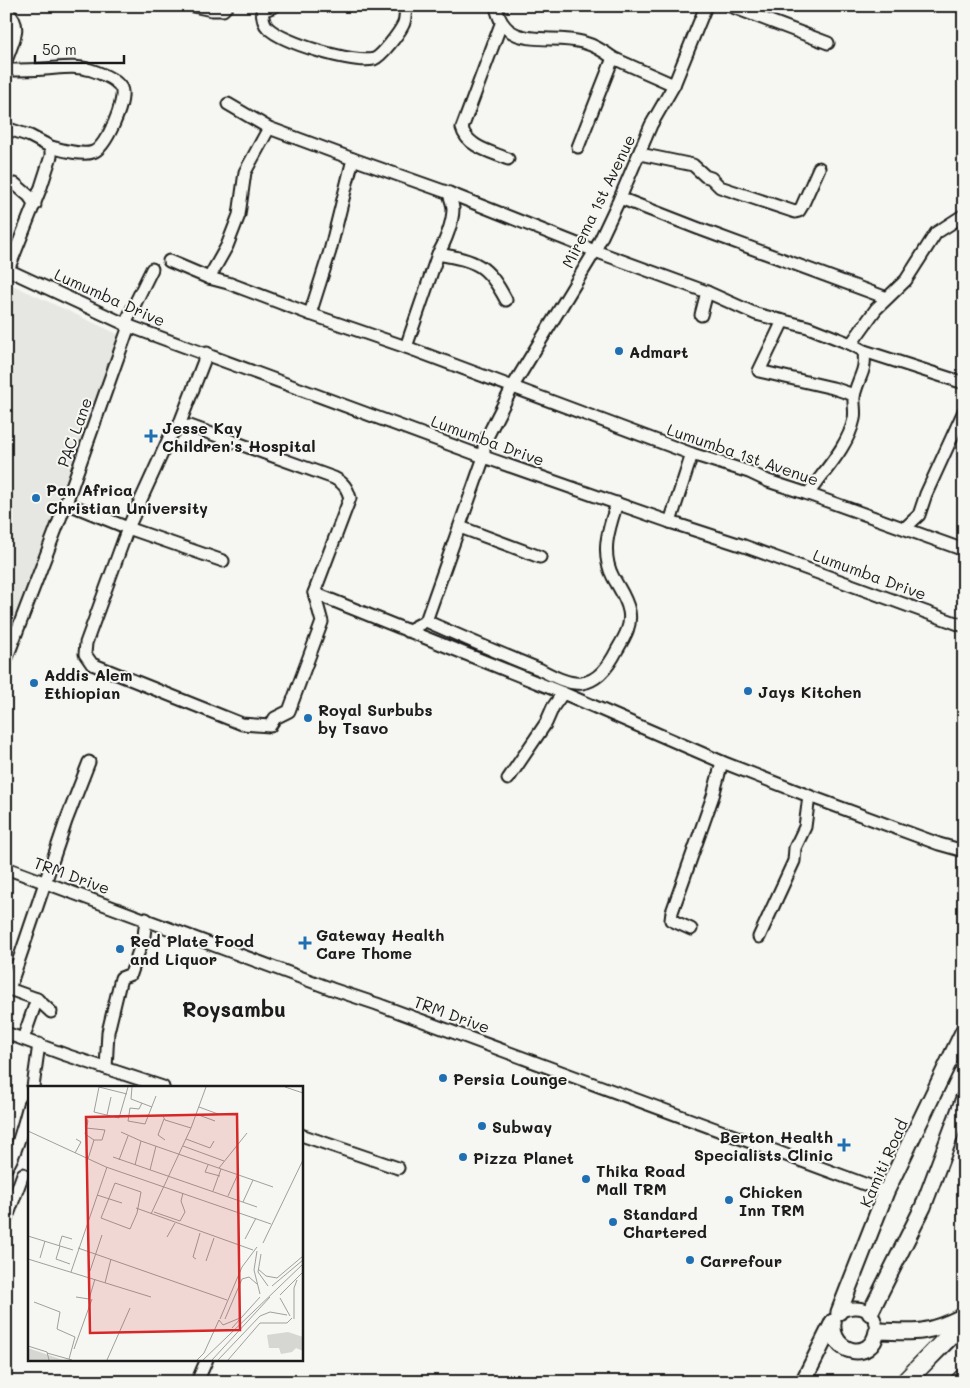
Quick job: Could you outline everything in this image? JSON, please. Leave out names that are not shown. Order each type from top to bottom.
[{"type":"highway","points":[[905,1382],[964,1321]]},
{"type":"highway","points":[[932,1382],[964,1350]]},
{"type":"main road","name":"Kamiti Road","points":[[803,1382],[836,1317],[886,1192],[964,1030]]},
{"type":"main road","points":[[870,1313],[923,1207],[964,1098]]},
{"type":"main road","points":[[836,1317],[832,1328],[837,1341],[844,1348],[854,1351],[868,1347],[875,1340],[878,1331],[920,1332],[944,1326],[964,1316]]},
{"type":"street","points":[[193,6],[223,10],[227,6]]},
{"type":"street","points":[[275,6],[262,11],[263,22],[269,29],[302,46],[321,52],[364,60],[373,59],[381,55],[405,24],[406,6]]},
{"type":"street","points":[[496,6],[501,24],[462,128],[464,136],[471,143],[508,159]]},
{"type":"street","name":"Mirema 1st Avenue","points":[[426,621],[484,457],[484,443],[513,386],[595,251],[652,125],[674,85],[706,6]]},
{"type":"street","points":[[730,6],[828,43]]},
{"type":"street","points":[[6,10],[14,17],[17,24],[6,61]]},
{"type":"street","points":[[501,24],[512,32],[530,40],[553,38],[582,42],[674,85]]},
{"type":"street","points":[[578,147],[613,58]]},
{"type":"street","points":[[6,70],[75,67],[89,69],[121,87],[122,96],[113,126],[99,148],[93,152],[51,147],[30,136],[6,128]]},
{"type":"street","points":[[228,104],[270,128],[449,193],[595,251],[707,292],[756,314],[808,327],[864,351],[964,383]]},
{"type":"street","points":[[209,278],[227,246],[239,215],[245,172],[270,128]]},
{"type":"street","points":[[7,269],[35,205],[51,156],[51,147]]},
{"type":"street","points":[[640,154],[693,165],[720,187],[795,212],[799,211],[802,206],[819,168]]},
{"type":"street","points":[[310,314],[330,251],[353,159]]},
{"type":"street","points":[[15,184],[35,205]]},
{"type":"street","points":[[406,347],[438,254],[444,246],[454,208],[449,193]]},
{"type":"street","points":[[620,198],[887,298]]},
{"type":"street","points":[[851,344],[876,309],[906,280],[936,234],[964,215]]},
{"type":"street","points":[[438,254],[460,258],[482,266],[496,281],[506,300]]},
{"type":"street","name":"Lumumba 1st Avenue","points":[[169,261],[209,278],[228,283],[406,347],[692,454],[749,472],[768,481],[964,550]]},
{"type":"street","name":"Lumumba Drive","points":[[7,269],[127,325],[484,457],[744,546],[964,626]]},
{"type":"street","name":"PAC Lane","points":[[6,660],[66,504],[127,325],[152,270]]},
{"type":"street","points":[[701,315],[707,292]]},
{"type":"street","points":[[784,321],[759,371],[854,395]]},
{"type":"street","points":[[808,494],[845,443],[854,418],[854,395],[862,378],[866,362],[864,351]]},
{"type":"street","points":[[178,428],[190,426],[334,478],[348,488],[350,498],[314,593],[322,622],[289,711],[275,718],[273,729],[242,724],[92,664],[85,654],[86,643],[128,528],[170,436],[178,428],[207,353]]},
{"type":"street","points":[[905,528],[919,515],[926,494],[964,412]]},
{"type":"street","points":[[670,522],[692,454]]},
{"type":"street","points":[[407,631],[426,621],[496,653],[568,681],[581,683],[593,680],[614,656],[630,625],[630,612],[612,575],[605,551],[606,538],[617,503]]},
{"type":"street","points":[[66,504],[223,561]]},
{"type":"street","points":[[460,527],[540,557]]},
{"type":"street","points":[[314,593],[563,693],[722,762],[939,844],[964,851]]},
{"type":"street","points":[[508,779],[546,723],[553,707],[563,693]]},
{"type":"street","points":[[52,1012],[37,999],[8,989],[88,762]]},
{"type":"street","points":[[691,929],[671,920],[672,912],[713,796],[722,762]]},
{"type":"street","points":[[759,938],[794,861],[795,848],[805,827],[810,796]]},
{"type":"street","name":"TRM Drive","points":[[6,868],[332,990],[886,1192]]},
{"type":"street","points":[[106,1068],[108,1032],[121,978],[131,974],[144,936],[146,919]]},
{"type":"street","points":[[24,1039],[37,999]]},
{"type":"street","points":[[6,1033],[160,1086]]},
{"type":"street","points":[[33,1086],[39,1044]]},
{"type":"street","points":[[6,1168],[11,1162],[28,1110]]},
{"type":"street","points":[[302,1134],[398,1168]]},
{"type":"street","points":[[6,1220],[23,1174]]},
{"type":"street","points":[[836,1317],[854,1307],[861,1308],[870,1313],[876,1321],[878,1331]]},
{"type":"street","points":[[196,1382],[207,1360]]},
{"type":"shaded area","name":"Pan Africa Christian University","points":[[6,282],[124,337],[6,658]]},
{"type":"place","name":"Admart","points":[[619,351]]},
{"type":"place","name":"Jesse Kay Children's Hospital","points":[[151,436]]},
{"type":"place","name":"Pan Africa Christian University","points":[[36,498]]},
{"type":"place","name":"Addis Alem Ethiopian","points":[[34,683]]},
{"type":"place","name":"Jays Kitchen","points":[[748,691]]},
{"type":"place","name":"Royal Surbubs by Tsavo","points":[[308,718]]},
{"type":"place","name":"Gateway Health Care Thome","points":[[305,943]]},
{"type":"place","name":"Red Plate Food and Liquor","points":[[120,949]]},
{"type":"place","name":"Persia Lounge","points":[[443,1078]]},
{"type":"place","name":"Subway","points":[[482,1126]]},
{"type":"place","name":"Berton Health Specialists Clinic","points":[[844,1145]]},
{"type":"place","name":"Pizza Planet","points":[[463,1157]]},
{"type":"place","name":"Thika Road Mall TRM","points":[[586,1179]]},
{"type":"place","name":"Chicken Inn TRM","points":[[729,1200]]},
{"type":"place","name":"Standard Chartered","points":[[613,1222]]},
{"type":"place","name":"Carrefour","points":[[690,1260]]},
{"type":"district","name":"Roysambu","points":[[234,1008]]}]
